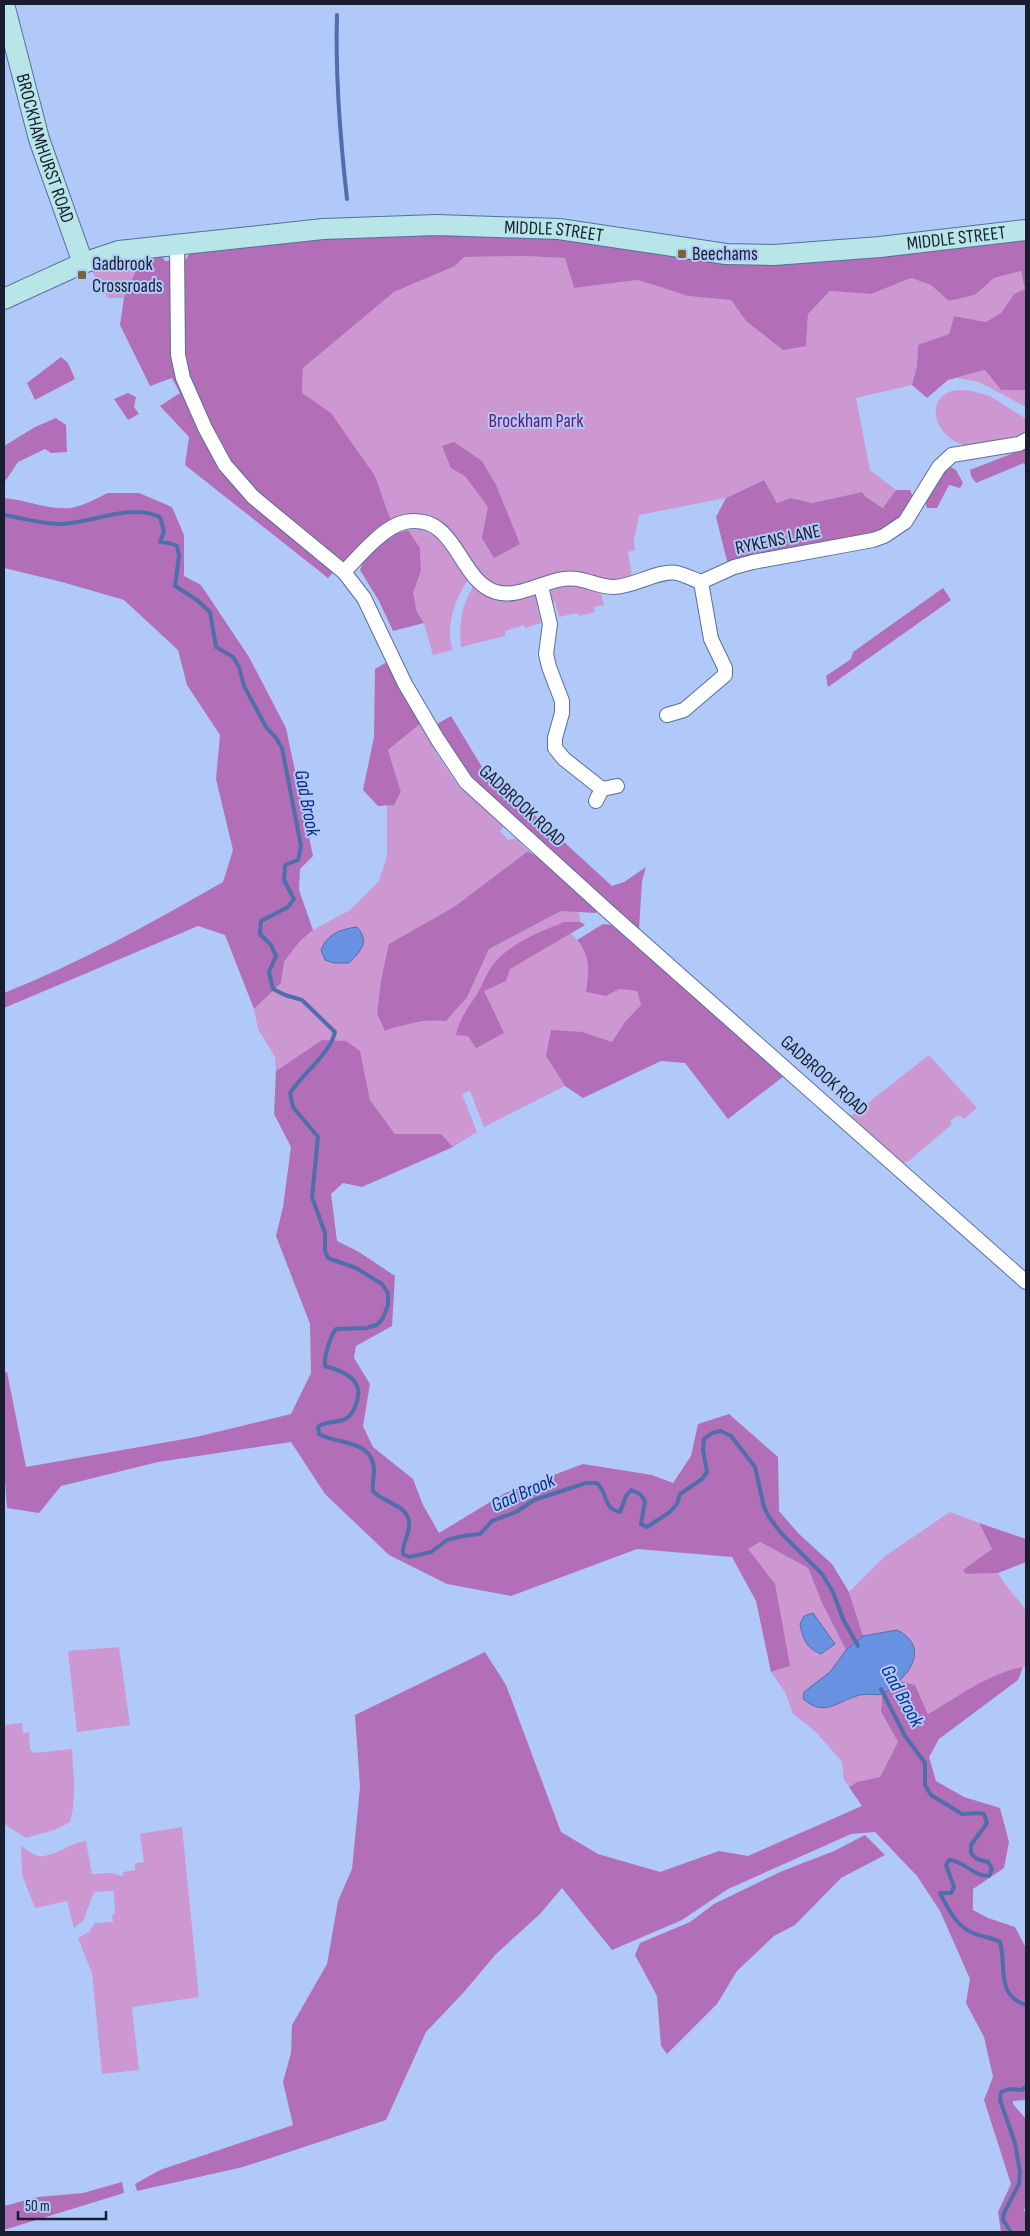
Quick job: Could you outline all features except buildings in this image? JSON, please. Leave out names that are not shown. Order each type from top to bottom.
[{"type":"street","name":"BROCKHAMHURST ROAD","points":[[4,4],[39,138],[83,263]]},
{"type":"street","name":"MIDDLE STREET","points":[[4,300],[83,263],[119,251],[271,233],[378,226],[504,226],[559,229],[726,254],[774,255],[880,247],[1026,230]]},
{"type":"street","name":"GADBROOK ROAD","points":[[177,243],[178,355],[183,378],[205,428],[225,465],[253,497],[344,572],[364,598],[406,684],[438,740],[466,782],[1026,1282]]},
{"type":"street","name":"RYKENS LANE","points":[[701,582],[734,567],[753,562],[874,540],[884,536],[905,522],[939,467],[952,455],[1019,444],[1026,440]]},
{"type":"street","points":[[344,572],[390,529],[404,522],[420,522],[434,526],[447,536],[478,581],[488,590],[499,593],[512,593],[558,580],[579,578],[614,587],[675,572],[701,582],[711,639],[725,668],[725,675],[684,710],[667,715]]},
{"type":"street","points":[[542,586],[550,624],[546,639],[546,654],[562,701],[562,713],[555,738],[555,748],[599,795],[617,786]]},
{"type":"green space","points":[[159,252],[137,268],[124,298],[108,298],[91,270],[124,258]]},
{"type":"green space","name":"Brockham Park","points":[[523,256],[565,258],[574,288],[638,280],[688,296],[731,300],[746,321],[806,346],[808,314],[830,291],[871,294],[911,278],[931,285],[949,301],[975,295],[994,278],[1021,271],[1026,289],[1014,294],[1001,313],[986,322],[954,316],[949,334],[918,345],[917,366],[912,385],[856,398],[870,470],[896,490],[884,508],[866,497],[862,492],[811,503],[791,498],[777,503],[763,480],[726,498],[639,515],[634,540],[635,550],[628,552],[632,578],[610,581],[576,572],[506,588],[491,585],[481,576],[462,547],[444,525],[423,515],[391,521],[375,476],[302,393],[303,368],[394,292],[455,266],[464,257]]},
{"type":"green space","points":[[985,370],[1001,390],[1026,390],[1026,407],[979,382],[956,378]]},
{"type":"green space","points":[[967,390],[990,396],[1026,419],[1026,435],[989,445],[966,445],[948,437],[937,421],[937,403],[943,396],[952,391]]},
{"type":"green space","points":[[418,529],[435,536],[442,542],[454,554],[470,577],[460,593],[453,612],[450,632],[453,650],[433,655],[424,623],[417,612],[413,593],[421,571],[420,548],[408,530]]},
{"type":"green space","points":[[572,582],[600,590],[604,605],[594,607],[595,612],[579,616],[577,613],[559,617],[555,602],[550,603],[551,589]]},
{"type":"green space","points":[[473,587],[478,587],[490,597],[497,599],[512,599],[534,594],[542,605],[537,606],[541,623],[525,628],[524,625],[505,631],[505,636],[461,647],[460,631],[462,616],[466,601]]},
{"type":"green space","points":[[421,723],[436,753],[458,786],[504,826],[500,831],[508,840],[515,838],[528,851],[454,907],[390,944],[381,980],[377,1014],[386,1031],[405,1024],[435,1020],[489,949],[561,911],[579,911],[580,921],[585,925],[571,933],[583,948],[588,960],[586,992],[619,989],[637,991],[641,1005],[624,1023],[612,1042],[583,1032],[546,1056],[565,1086],[484,1127],[470,1091],[462,1094],[477,1132],[453,1147],[441,1134],[395,1134],[370,1100],[360,1051],[322,1040],[276,1071],[275,1057],[258,1029],[254,1009],[281,983],[284,962],[300,941],[313,930],[350,910],[379,881],[387,856],[387,805],[394,805],[401,792],[388,750]]},
{"type":"green space","points":[[929,1055],[977,1108],[964,1119],[958,1115],[950,1121],[952,1124],[910,1160],[901,1164],[851,1116]]},
{"type":"green space","points":[[950,1512],[979,1523],[992,1549],[963,1570],[966,1574],[998,1573],[1026,1610],[1026,1665],[988,1679],[928,1714],[915,1685],[899,1681],[913,1664],[915,1648],[897,1630],[863,1636],[849,1592],[885,1556]]},
{"type":"green space","points":[[760,1542],[808,1568],[822,1603],[846,1650],[830,1672],[804,1692],[828,1708],[859,1695],[882,1695],[881,1713],[898,1742],[880,1777],[857,1782],[849,1787],[844,1780],[842,1762],[816,1732],[793,1714],[785,1692],[771,1672],[790,1666],[748,1549]]},
{"type":"green space","points":[[119,1647],[130,1725],[77,1732],[68,1651]]},
{"type":"green space","points":[[22,1723],[23,1733],[29,1732],[30,1749],[34,1753],[72,1749],[74,1786],[70,1822],[57,1829],[26,1838],[4,1824],[4,1725]]},
{"type":"green space","points":[[182,1827],[199,1997],[132,2007],[139,2070],[102,2074],[92,1973],[78,1938],[89,1932],[95,1923],[113,1922],[112,1915],[115,1914],[114,1891],[94,1892],[83,1921],[74,1928],[67,1901],[35,1908],[22,1875],[21,1846],[34,1854],[44,1856],[86,1841],[92,1874],[110,1873],[123,1876],[123,1872],[135,1870],[135,1863],[144,1862],[140,1834]]},
{"type":"shaded area","points":[[422,233],[556,236],[710,262],[763,265],[835,260],[1026,237],[1026,390],[1001,390],[985,370],[948,380],[927,398],[912,385],[917,366],[918,345],[949,334],[954,316],[986,322],[1001,313],[1014,294],[1025,289],[1021,271],[994,278],[975,295],[949,301],[931,285],[911,278],[871,294],[830,291],[808,314],[806,346],[783,350],[746,321],[731,300],[688,296],[638,280],[574,288],[565,258],[523,256],[464,257],[455,266],[394,292],[303,368],[302,393],[331,413],[375,476],[391,521],[366,538],[328,578],[185,465],[189,437],[160,406],[180,393],[172,378],[150,386],[120,325],[124,298],[137,268],[159,252],[165,261],[186,259],[193,248],[315,238]]},
{"type":"shaded area","points":[[61,357],[68,363],[75,379],[35,400],[27,383]]},
{"type":"shaded area","points":[[128,393],[136,397],[134,407],[139,414],[128,420],[114,399]]},
{"type":"shaded area","points":[[56,418],[66,425],[67,452],[51,453],[45,449],[18,462],[4,483],[4,446],[35,427]]},
{"type":"shaded area","points":[[454,442],[482,461],[496,485],[520,544],[494,558],[482,538],[488,507],[465,476],[451,468],[442,446]]},
{"type":"shaded area","points":[[1026,448],[1026,468],[1024,463],[976,483],[971,476],[970,470]]},
{"type":"shaded area","points":[[949,466],[956,470],[963,483],[960,488],[949,485],[937,508],[927,508],[925,501],[945,468]]},
{"type":"shaded area","points":[[764,480],[777,503],[791,498],[812,503],[862,492],[866,497],[883,508],[896,490],[910,490],[914,499],[901,521],[877,536],[728,565],[716,517],[726,498]]},
{"type":"shaded area","points":[[108,493],[139,493],[172,507],[184,535],[184,576],[201,585],[249,657],[286,728],[313,856],[300,869],[299,890],[313,930],[300,941],[284,962],[281,983],[254,1009],[225,935],[198,926],[4,1008],[4,993],[88,956],[223,882],[233,850],[216,779],[220,735],[187,685],[178,650],[124,600],[4,568],[4,498],[54,508],[71,508],[85,504]]},
{"type":"shaded area","points":[[408,530],[420,548],[421,571],[413,593],[417,612],[424,623],[393,631],[379,601],[360,570],[365,558],[392,535]]},
{"type":"shaded area","points":[[943,588],[951,600],[828,687],[826,676],[851,659],[853,652]]},
{"type":"shaded area","points":[[387,662],[421,723],[388,750],[401,792],[394,805],[378,806],[363,790],[374,737],[375,669]]},
{"type":"shaded area","points":[[451,716],[482,767],[612,886],[624,882],[646,867],[642,881],[639,930],[472,779],[437,724]]},
{"type":"shaded area","points":[[528,851],[550,866],[597,909],[596,913],[561,911],[489,949],[467,997],[446,1021],[415,1023],[385,1031],[377,1014],[381,980],[389,944],[454,907]]},
{"type":"shaded area","points":[[564,922],[580,922],[585,925],[510,969],[506,981],[484,991],[504,1033],[476,1048],[468,1036],[456,1035],[467,1009],[494,963],[517,944]]},
{"type":"shaded area","points":[[603,924],[613,925],[784,1076],[728,1119],[685,1063],[661,1061],[583,1098],[565,1086],[546,1056],[551,1030],[583,1032],[612,1042],[624,1023],[641,1005],[637,991],[619,989],[606,996],[586,992],[587,959],[577,940]]},
{"type":"shaded area","points":[[322,1040],[346,1041],[360,1051],[370,1100],[395,1134],[441,1134],[453,1147],[362,1187],[343,1183],[331,1194],[337,1241],[359,1252],[395,1276],[392,1326],[356,1346],[354,1358],[370,1384],[363,1426],[373,1447],[413,1479],[423,1505],[439,1533],[505,1493],[583,1464],[652,1475],[673,1483],[691,1456],[698,1424],[729,1414],[778,1457],[779,1511],[799,1534],[832,1564],[849,1592],[863,1636],[846,1650],[822,1603],[808,1568],[760,1542],[748,1549],[775,1584],[790,1666],[771,1672],[756,1601],[732,1557],[637,1549],[511,1596],[447,1584],[389,1555],[325,1494],[291,1442],[158,1462],[61,1486],[39,1513],[7,1508],[4,1467],[4,1372],[7,1372],[26,1467],[196,1437],[291,1414],[311,1373],[310,1324],[276,1236],[283,1207],[291,1147],[274,1114],[276,1071]]},
{"type":"shaded area","points":[[979,1523],[1026,1539],[1026,1562],[998,1573],[966,1574],[963,1570],[992,1549]]},
{"type":"shaded area","points":[[485,1652],[506,1685],[561,1832],[598,1854],[660,1872],[719,1851],[748,1856],[862,1806],[849,1787],[857,1782],[880,1777],[898,1742],[881,1712],[882,1695],[899,1681],[915,1685],[928,1714],[998,1674],[1023,1667],[1018,1680],[939,1739],[929,1757],[936,1781],[964,1797],[1000,1808],[1009,1842],[1004,1868],[973,1889],[973,1910],[988,1918],[1015,1927],[1026,1948],[1026,2100],[1013,2101],[1013,2104],[1026,2119],[1026,2204],[1024,2210],[1026,2214],[1026,2232],[1001,2232],[998,2212],[1011,2184],[984,2100],[993,2077],[984,2037],[966,2003],[970,1979],[940,1911],[917,1876],[875,1832],[851,1834],[728,1889],[682,1920],[612,1950],[562,1888],[540,1914],[496,1954],[464,1992],[426,2032],[386,2120],[243,2167],[137,2191],[135,2184],[160,2170],[293,2125],[283,2082],[291,2053],[292,2025],[327,1964],[338,1901],[352,1869],[360,1787],[355,1715]]},
{"type":"shaded area","points":[[865,1835],[885,1855],[841,1878],[795,1925],[774,1936],[737,1971],[717,2004],[667,2054],[661,2046],[657,1996],[635,1955],[640,1943],[690,1922],[714,1904],[780,1872],[834,1851]]},
{"type":"shaded area","points":[[122,2182],[124,2193],[4,2230],[4,2206],[38,2197],[83,2193]]},
{"type":"water","points":[[357,927],[363,937],[363,942],[353,959],[349,963],[334,963],[325,960],[321,950],[327,940],[335,933]]},
{"type":"water","points":[[813,1613],[835,1644],[821,1654],[812,1649],[806,1642],[800,1624],[804,1616]]},
{"type":"water","points":[[897,1630],[911,1642],[914,1656],[908,1671],[884,1693],[881,1695],[860,1695],[825,1708],[811,1705],[803,1699],[804,1692],[830,1672],[846,1650],[863,1636]]},
{"type":"waterway","points":[[337,15],[339,107],[347,199]]},
{"type":"waterway","name":"Gad Brook","points":[[4,515],[54,524],[73,523],[136,512],[160,517],[164,531],[160,542],[177,546],[179,556],[175,586],[197,600],[210,612],[216,647],[233,657],[239,667],[244,686],[266,727],[282,748],[301,846],[298,860],[285,865],[284,880],[294,899],[288,907],[261,921],[260,934],[271,945],[276,956],[269,972],[273,989],[302,1000],[335,1032],[328,1048],[290,1093],[293,1107],[318,1137],[312,1197],[325,1233],[325,1251],[328,1258],[356,1268],[382,1284],[388,1293],[388,1305],[383,1318],[377,1325],[366,1328],[336,1329],[332,1337],[326,1352],[325,1366],[345,1373],[355,1382],[358,1393],[357,1401],[351,1415],[343,1420],[321,1425],[318,1427],[319,1434],[362,1448],[368,1453],[374,1471],[373,1491],[400,1508],[408,1517],[409,1527],[403,1554],[409,1557],[431,1552],[447,1540],[480,1534],[492,1521],[516,1512],[534,1500],[586,1483],[597,1483],[611,1508],[620,1512],[626,1496],[631,1490],[640,1494],[645,1501],[641,1524],[647,1527],[670,1512],[677,1504],[680,1494],[702,1479],[707,1472],[703,1450],[704,1439],[712,1433],[721,1431],[731,1436],[755,1467],[764,1507],[769,1517],[781,1533],[822,1574],[833,1592],[843,1619],[858,1646]]},
{"type":"waterway","name":"Gad Brook","points":[[881,1689],[905,1736],[925,1763],[925,1785],[931,1795],[962,1814],[984,1814],[987,1823],[971,1845],[971,1853],[977,1859],[988,1862],[992,1869],[989,1876],[978,1874],[960,1863],[949,1860],[946,1865],[954,1887],[951,1893],[940,1893],[949,1911],[962,1926],[973,1933],[1000,1942],[1006,1987],[1016,2000],[1026,2005]]},
{"type":"waterway","name":"Gad Brook","points":[[1011,2232],[1003,2220],[1004,2213],[1019,2184],[1020,2172],[1015,2143],[1000,2100],[1001,2092],[1009,2089],[1022,2090],[1026,2086]]},
{"type":"place","name":"Beechams","points":[[682,254]]},
{"type":"place","name":"Gadbrook Crossroads","points":[[82,275]]}]
